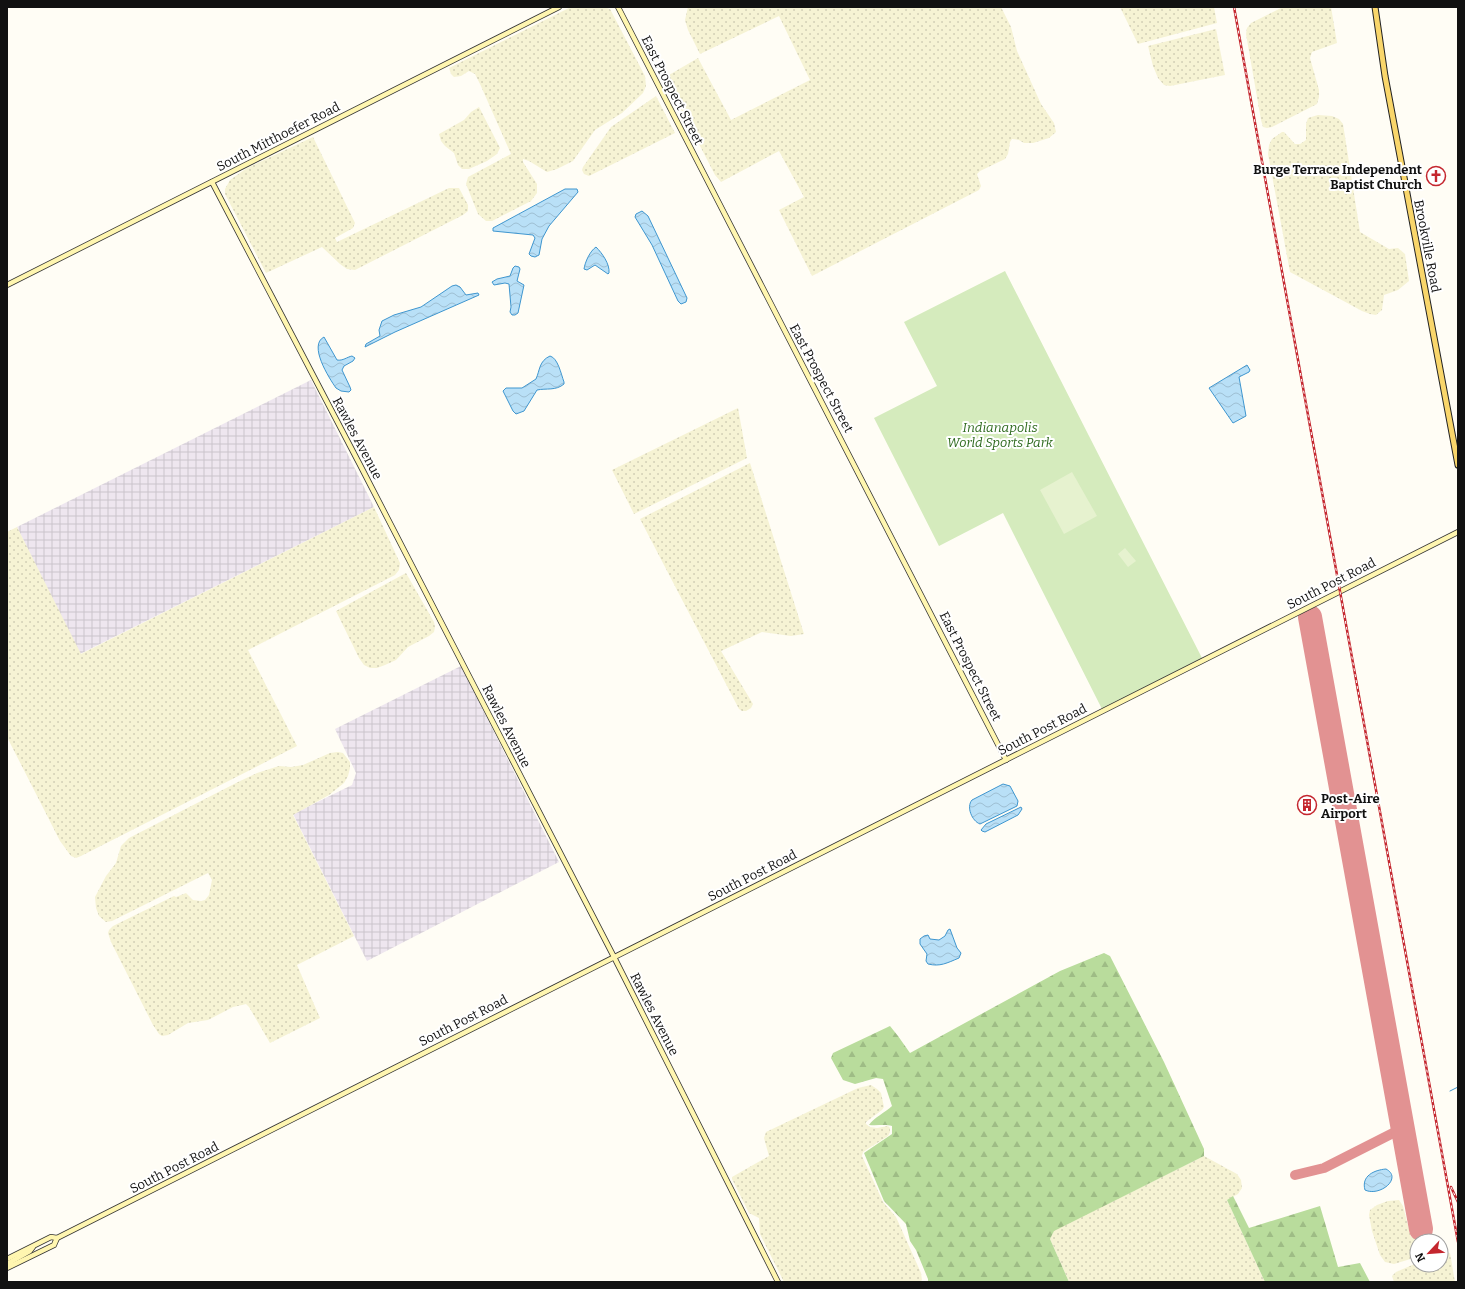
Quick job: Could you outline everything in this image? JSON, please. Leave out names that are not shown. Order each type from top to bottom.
[{"type":"main road","name":"South Mitthoefer Road","points":[[7,285],[559,7]]},
{"type":"main road","name":"East Prospect Street","points":[[618,7],[1006,760]]},
{"type":"main road","name":"Brookville Road","points":[[1375,7],[1386,84],[1458,465]]},
{"type":"main road","name":"Rawles Avenue","points":[[212,182],[361,466],[614,957],[778,1282]]},
{"type":"main road","name":"South Post Road","points":[[7,1259],[51,1237],[57,1238],[1458,532]]},
{"type":"main road","name":"South Post Road","points":[[7,1268],[54,1244],[57,1238]]},
{"type":"main road","points":[[7,1264],[30,1251],[33,1246]]},
{"type":"shaded area","points":[[571,7],[604,7],[610,9],[645,76],[646,86],[643,93],[622,113],[595,130],[573,161],[547,172],[523,159],[523,162],[537,184],[537,193],[531,201],[492,221],[486,221],[478,214],[466,184],[468,177],[511,154],[475,74],[469,71],[461,76],[454,77],[449,68]]},
{"type":"shaded area","points":[[688,7],[1001,7],[1011,27],[1017,51],[1041,104],[1054,123],[1056,132],[1049,138],[1033,143],[1024,143],[1019,140],[1012,139],[1005,159],[980,171],[977,174],[981,186],[979,190],[812,276],[779,210],[804,197],[779,151],[721,182],[715,175],[666,80],[666,77],[698,58],[731,120],[810,80],[779,16],[700,54],[688,30],[685,20]]},
{"type":"shaded area","points":[[1120,7],[1214,7],[1217,23],[1138,44]]},
{"type":"shaded area","points":[[1283,7],[1331,7],[1337,43],[1312,52],[1310,58],[1319,90],[1317,104],[1272,127],[1267,128],[1263,127],[1261,120],[1246,34],[1247,28],[1251,23]]},
{"type":"shaded area","points":[[1216,29],[1225,75],[1170,86],[1164,85],[1158,78],[1153,66],[1148,46]]},
{"type":"shaded area","points":[[656,96],[675,133],[589,176],[584,174],[582,170],[583,167],[611,127]]},
{"type":"shaded area","points":[[479,107],[500,148],[497,154],[487,161],[469,169],[462,169],[458,165],[454,153],[441,141],[439,134],[464,120],[471,112]]},
{"type":"shaded area","points":[[1318,115],[1332,116],[1339,119],[1343,124],[1360,232],[1389,249],[1398,248],[1405,254],[1409,281],[1398,290],[1384,295],[1382,310],[1376,315],[1362,311],[1290,272],[1268,154],[1269,145],[1272,139],[1282,132],[1284,132],[1295,144],[1300,144],[1306,140],[1306,124],[1308,118]]},
{"type":"shaded area","points":[[313,137],[355,223],[353,228],[335,238],[337,242],[449,188],[459,188],[468,205],[468,211],[463,215],[355,270],[347,269],[322,247],[266,273],[225,194],[225,189],[230,180],[247,168]]},
{"type":"shaded area","points":[[311,380],[374,507],[80,654],[17,527]]},
{"type":"shaded area","points":[[738,408],[747,458],[634,514],[612,470]]},
{"type":"shaded area","points":[[750,463],[804,634],[791,636],[762,632],[721,651],[753,704],[751,708],[746,711],[742,711],[739,709],[640,519]]},
{"type":"shaded area","points":[[374,507],[400,563],[399,570],[395,575],[248,650],[297,746],[81,856],[76,858],[71,856],[60,841],[7,737],[7,532],[17,527],[81,654]]},
{"type":"shaded area","points":[[406,573],[434,622],[434,632],[408,647],[396,660],[377,668],[370,668],[364,665],[359,658],[336,611]]},
{"type":"shaded area","points":[[461,666],[559,862],[367,961],[293,814],[352,785],[356,773],[335,729]]},
{"type":"shaded area","points":[[330,753],[343,753],[350,762],[348,776],[344,783],[329,795],[293,815],[354,936],[297,965],[320,1018],[270,1043],[246,1004],[233,1007],[208,1020],[188,1023],[168,1035],[162,1036],[153,1025],[111,942],[108,933],[113,926],[174,896],[176,897],[186,893],[193,900],[205,900],[209,895],[212,880],[208,873],[112,921],[106,922],[99,916],[96,908],[95,897],[106,876],[116,863],[121,846],[129,838],[257,773],[279,766],[291,767],[303,765]]},
{"type":"shaded area","points":[[871,1085],[881,1093],[884,1107],[866,1122],[866,1124],[870,1127],[877,1128],[888,1126],[890,1128],[890,1132],[888,1136],[863,1152],[862,1156],[883,1202],[896,1217],[921,1273],[922,1280],[920,1282],[784,1282],[760,1234],[759,1218],[749,1213],[732,1177],[769,1156],[764,1138],[766,1132],[858,1088]]},
{"type":"shaded area","points":[[1204,1156],[1237,1174],[1241,1180],[1242,1188],[1238,1194],[1227,1200],[1265,1282],[1069,1282],[1050,1239],[1054,1230]]},
{"type":"shaded area","points":[[1399,1200],[1403,1206],[1410,1233],[1409,1259],[1394,1264],[1385,1262],[1380,1255],[1372,1231],[1369,1215],[1370,1210],[1377,1205],[1388,1201]]},
{"type":"shaded area","points":[[1449,1253],[1455,1282],[1394,1282],[1392,1276],[1396,1272],[1409,1266],[1409,1273],[1449,1273]]},
{"type":"green space","name":"Indianapolis World Sports Park","points":[[1005,271],[1202,658],[1102,709],[1003,513],[939,546],[874,418],[937,386],[904,322]]},
{"type":"green space","points":[[1072,472],[1097,516],[1064,534],[1040,490]]},
{"type":"green space","points":[[1125,548],[1136,561],[1128,567],[1118,554]]},
{"type":"green space","points":[[1104,953],[1110,956],[1164,1062],[1204,1149],[1204,1156],[1054,1231],[1050,1239],[1069,1282],[928,1282],[916,1250],[910,1241],[906,1224],[884,1201],[864,1153],[892,1134],[892,1126],[869,1125],[873,1120],[892,1106],[883,1079],[876,1078],[855,1084],[843,1080],[831,1058],[833,1053],[890,1026],[910,1053],[1060,971]]},
{"type":"green space","points":[[1233,1196],[1249,1228],[1320,1206],[1338,1267],[1360,1263],[1370,1282],[1265,1282],[1227,1200]]},
{"type":"water","points":[[565,189],[577,189],[578,192],[549,226],[542,239],[539,255],[535,257],[529,254],[535,238],[533,235],[493,231],[493,228]]},
{"type":"water","points":[[642,211],[648,216],[687,298],[686,302],[681,304],[678,301],[652,245],[635,217],[636,214]]},
{"type":"water","points":[[596,247],[607,262],[609,270],[608,274],[595,265],[587,270],[584,269],[588,257]]},
{"type":"water","points":[[515,266],[519,267],[520,269],[517,281],[524,285],[518,313],[512,315],[510,312],[509,284],[505,283],[494,285],[492,282],[497,279],[510,276]]},
{"type":"water","points":[[456,285],[460,287],[466,295],[478,293],[479,295],[365,347],[366,344],[380,336],[379,330],[382,321],[394,315],[421,307],[452,286]]},
{"type":"water","points":[[324,337],[337,360],[352,356],[355,358],[353,361],[344,366],[342,370],[351,390],[349,392],[341,391],[336,388],[321,362],[318,347],[320,341]]},
{"type":"water","points":[[550,356],[553,357],[557,363],[564,384],[554,388],[537,390],[524,411],[516,414],[503,391],[506,388],[522,388],[536,379],[540,366],[546,358]]},
{"type":"water","points":[[1247,365],[1250,370],[1249,372],[1239,377],[1246,416],[1233,423],[1209,388]]},
{"type":"water","points":[[1003,784],[1010,786],[1018,801],[1017,806],[980,824],[972,817],[970,803],[972,800]]},
{"type":"water","points":[[1021,807],[1022,809],[1018,815],[985,832],[981,830],[986,824]]},
{"type":"water","points":[[950,929],[957,948],[961,953],[959,958],[940,965],[928,964],[926,961],[927,954],[920,944],[920,939],[928,935],[930,939],[939,940],[945,936]]},
{"type":"water","points":[[1386,1169],[1391,1173],[1392,1177],[1388,1186],[1377,1191],[1365,1190],[1364,1185],[1367,1177],[1373,1172]]},
{"type":"waterway","points":[[1450,1091],[1458,1087]]},
{"type":"taxiway","points":[[1295,1175],[1324,1168],[1399,1130],[1402,1123]]},
{"type":"runway","points":[[1310,617],[1421,1229]]},
{"type":"railway","points":[[1234,7],[1458,1242]]},
{"type":"railway","points":[[1451,1187],[1458,1202]]},
{"type":"place","name":"Burge Terrace Independent Baptist Church","points":[[1436,176]]},
{"type":"place","name":"Post-Aire Airport","points":[[1307,805]]}]
